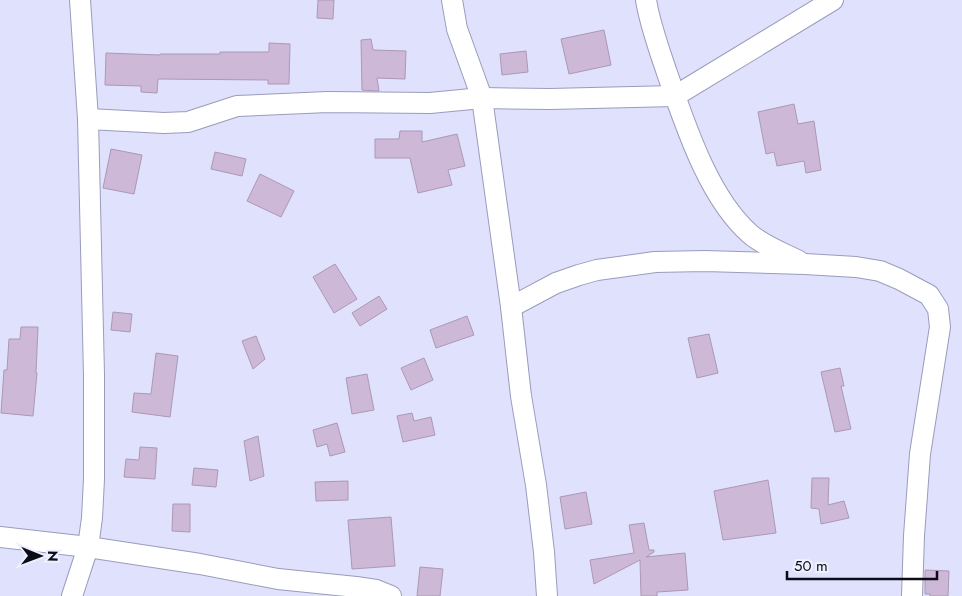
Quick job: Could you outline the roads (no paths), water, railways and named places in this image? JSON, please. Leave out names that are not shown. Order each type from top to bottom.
[{"type":"street","points":[[72,596],[88,546],[92,518],[94,460],[88,119],[80,0]]},
{"type":"street","points":[[452,0],[457,29],[482,98],[511,307],[521,396],[536,485],[547,596]]},
{"type":"street","points":[[646,0],[655,38],[675,96],[716,192],[738,222],[749,233],[760,241],[805,264]]},
{"type":"street","points":[[88,119],[188,122],[237,106],[328,102],[430,104],[482,98],[550,99],[675,96],[833,0]]},
{"type":"street","points":[[511,307],[556,283],[579,275],[597,270],[655,262],[705,261],[856,267],[880,271],[900,279],[929,295],[938,309],[940,327],[920,454],[912,596]]},
{"type":"street","points":[[0,537],[88,546],[355,592],[376,590],[391,596]]}]
